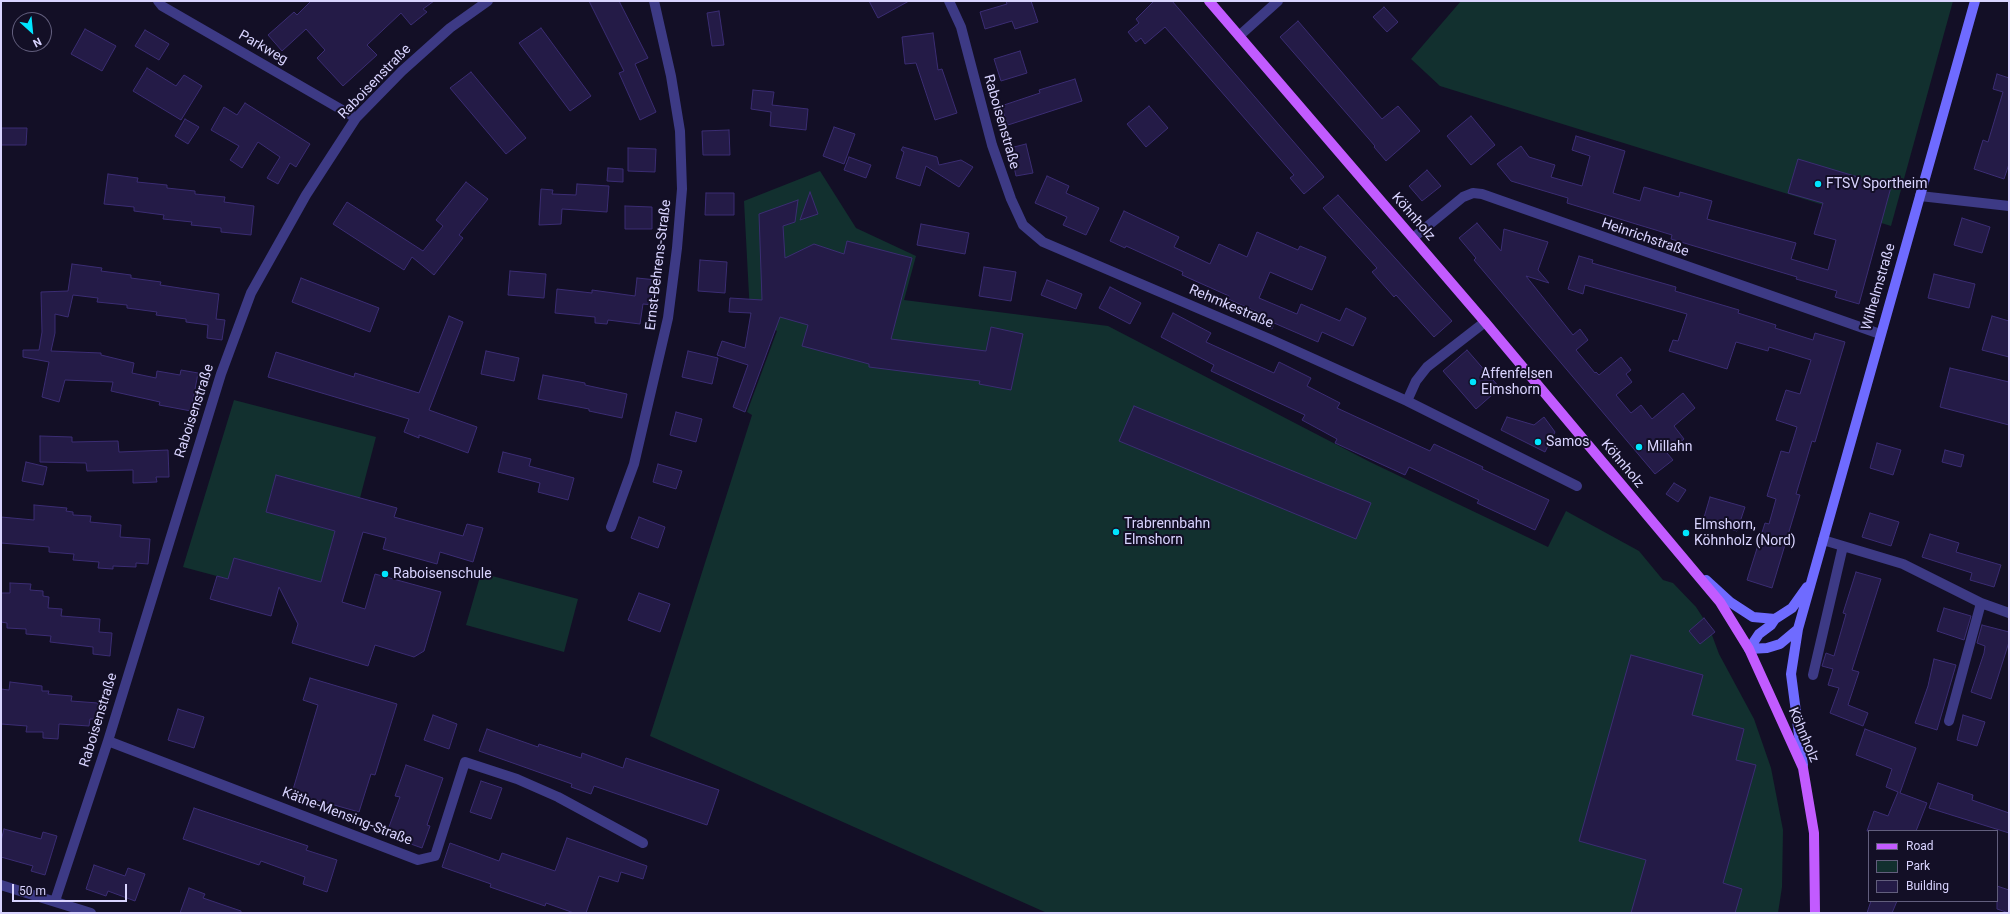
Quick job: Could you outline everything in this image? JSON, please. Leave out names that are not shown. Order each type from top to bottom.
[{"type":"main road","name":"Köhnholz","points":[[1209,1],[1485,322],[1720,602],[1749,649],[1803,768],[1814,833],[1814,913]]},
{"type":"main road","name":"Wilhelmstraße","points":[[1803,768],[1790,674],[1798,629],[1975,1]]},
{"type":"main road","points":[[1692,568],[1730,602],[1753,617],[1775,619]]},
{"type":"main road","name":"Wilhelmstraße","points":[[1749,649],[1759,634],[1771,625],[1775,619],[1792,608],[1811,581]]},
{"type":"main road","points":[[1749,649],[1767,648],[1780,644],[1798,629]]},
{"type":"street","name":"Parkweg","points":[[158,1],[162,6],[356,118]]},
{"type":"street","name":"Raboisenstraße","points":[[55,901],[108,741],[221,374],[251,293],[306,195],[356,118],[439,38],[488,1]]},
{"type":"street","name":"Ernst-Behrens-Straße","points":[[611,527],[634,464],[668,318],[680,218],[682,189],[680,131],[671,76],[654,1]]},
{"type":"street","name":"Raboisenstraße","points":[[949,1],[961,27],[986,124],[999,168],[1011,199],[1023,225],[1043,242]]},
{"type":"street","points":[[1239,36],[1278,1]]},
{"type":"street","name":"Heinrichstraße","points":[[1413,238],[1463,197],[1473,193],[1482,194],[1880,334]]},
{"type":"street","points":[[1920,196],[2009,206]]},
{"type":"street","name":"Rehmkestraße","points":[[1043,242],[1257,333],[1407,401],[1577,486]]},
{"type":"street","points":[[1407,401],[1416,381],[1427,367],[1485,322]]},
{"type":"street","points":[[1823,540],[1903,564],[1981,603],[2009,613]]},
{"type":"street","points":[[1813,675],[1843,546]]},
{"type":"street","points":[[1949,721],[1981,603]]},
{"type":"street","name":"Käthe-Mensing-Straße","points":[[108,741],[418,860],[436,856],[465,762],[517,778],[558,796],[643,843]]},
{"type":"street","points":[[1,885],[92,913]]},
{"type":"green space","points":[[1461,1],[1953,1],[1891,226],[1440,86],[1411,59]]},
{"type":"green space","name":"Trabrennbahn Elmshorn","points":[[820,171],[856,228],[916,256],[904,300],[1108,326],[1370,462],[1548,547],[1566,511],[1639,551],[1663,580],[1673,583],[1696,607],[1709,627],[1719,654],[1754,719],[1771,768],[1783,830],[1782,887],[1778,913],[1047,913],[650,736],[752,415],[747,412],[777,331],[750,314],[744,201]]},
{"type":"green space","points":[[234,400],[376,437],[360,498],[276,476],[266,512],[335,531],[321,582],[234,558],[228,579],[183,567]]},
{"type":"green space","points":[[481,573],[578,599],[564,652],[466,625]]},
{"type":"building","points":[[311,1],[434,1],[423,9],[427,12],[411,25],[401,13],[367,45],[377,55],[343,86],[317,58],[325,50],[306,29],[282,51],[268,35],[294,12],[297,15]]},
{"type":"building","points":[[589,1],[619,1],[648,58],[635,64],[656,112],[640,120],[619,73],[624,71]]},
{"type":"building","points":[[869,1],[909,1],[878,18]]},
{"type":"building","points":[[1006,1],[1031,1],[1038,22],[1015,29],[1012,21],[985,29],[980,12],[1007,4]]},
{"type":"building","points":[[1154,1],[1172,1],[1324,177],[1304,194],[1290,178],[1294,175],[1165,27],[1145,44],[1141,38],[1136,42],[1128,32],[1139,23],[1136,19]]},
{"type":"building","points":[[1384,7],[1398,22],[1387,32],[1373,17]]},
{"type":"building","points":[[719,11],[724,45],[712,46],[707,13]]},
{"type":"building","points":[[1298,21],[1382,119],[1398,106],[1420,131],[1386,161],[1374,147],[1375,146],[1280,37]]},
{"type":"building","points":[[541,28],[591,96],[570,111],[519,43]]},
{"type":"building","points":[[85,29],[116,46],[102,71],[71,54]]},
{"type":"building","points":[[145,30],[169,44],[159,60],[135,46]]},
{"type":"building","points":[[933,33],[938,70],[942,69],[957,113],[935,120],[916,63],[905,64],[902,37]]},
{"type":"building","points":[[1020,51],[1027,73],[1001,81],[994,59]]},
{"type":"building","points":[[147,68],[176,86],[184,75],[202,86],[181,120],[133,91]]},
{"type":"building","points":[[471,72],[526,138],[506,154],[450,88]]},
{"type":"building","points":[[1997,74],[2009,78],[2009,164],[2004,179],[1974,169],[1983,140],[1988,142],[2003,92],[1993,89]]},
{"type":"building","points":[[1075,79],[1082,101],[1008,125],[1001,106],[1040,93],[1039,90]]},
{"type":"building","points":[[753,90],[774,92],[772,105],[808,109],[806,130],[770,126],[771,112],[751,109]]},
{"type":"building","points":[[245,103],[310,144],[296,167],[290,163],[278,184],[267,178],[280,157],[258,142],[242,168],[230,160],[239,146],[211,130],[224,107],[237,115]]},
{"type":"building","points":[[1149,106],[1168,128],[1146,147],[1127,124]]},
{"type":"building","points":[[1471,116],[1495,145],[1471,165],[1447,136]]},
{"type":"building","points":[[185,119],[199,127],[188,144],[175,136]]},
{"type":"building","points":[[834,127],[855,134],[844,164],[823,156]]},
{"type":"building","points":[[1,128],[27,128],[26,145],[1,145]]},
{"type":"building","points":[[729,130],[730,155],[703,155],[702,131]]},
{"type":"building","points":[[1576,136],[1625,151],[1613,193],[1640,201],[1644,187],[1679,197],[1680,192],[1712,201],[1707,219],[1796,243],[1791,259],[1828,270],[1836,240],[1814,234],[1823,203],[1788,193],[1798,159],[1891,187],[1859,304],[1835,297],[1837,291],[1796,279],[1797,277],[1671,239],[1672,235],[1567,203],[1568,198],[1511,181],[1497,164],[1521,146],[1529,157],[1555,165],[1551,177],[1582,186],[1590,156],[1572,150]]},
{"type":"building","points":[[1026,144],[1033,173],[1016,176],[1010,148]]},
{"type":"building","points":[[903,147],[937,157],[939,165],[961,160],[973,167],[959,187],[926,166],[920,186],[896,178],[904,152],[901,150]]},
{"type":"building","points":[[628,148],[656,149],[655,172],[628,171]]},
{"type":"building","points":[[849,157],[871,165],[866,178],[844,170]]},
{"type":"building","points":[[608,168],[623,169],[623,182],[607,181]]},
{"type":"building","points":[[1427,170],[1441,186],[1422,201],[1409,186]]},
{"type":"building","points":[[108,174],[138,178],[137,182],[167,185],[167,188],[195,191],[195,194],[225,197],[224,202],[254,206],[251,235],[221,232],[221,228],[191,225],[192,222],[163,219],[164,215],[134,211],[134,207],[104,204]]},
{"type":"building","points":[[1047,176],[1069,186],[1066,193],[1099,208],[1086,235],[1063,225],[1067,217],[1035,203]]},
{"type":"building","points":[[466,182],[488,199],[459,235],[463,238],[434,275],[412,257],[404,270],[333,224],[347,202],[423,251],[443,226],[436,220]]},
{"type":"building","points":[[577,184],[609,186],[607,212],[562,209],[561,224],[539,225],[541,189],[553,190],[552,194],[576,195]]},
{"type":"building","points":[[810,192],[818,214],[800,220]]},
{"type":"building","points":[[706,193],[734,193],[734,215],[705,215]]},
{"type":"building","points":[[1338,195],[1452,321],[1434,337],[1396,295],[1394,297],[1372,272],[1377,268],[1323,208]]},
{"type":"building","points":[[798,200],[795,222],[783,226],[785,258],[814,244],[844,254],[847,241],[912,258],[891,339],[986,351],[991,327],[1023,334],[1011,390],[979,384],[980,381],[869,367],[869,364],[802,346],[808,325],[780,317],[745,412],[733,407],[748,365],[717,355],[722,341],[745,348],[751,313],[729,312],[730,298],[762,300],[759,214]]},
{"type":"building","points":[[625,206],[652,207],[652,229],[625,229]]},
{"type":"building","points":[[1124,211],[1179,237],[1174,247],[1210,264],[1219,244],[1247,257],[1257,232],[1298,250],[1300,246],[1326,257],[1312,290],[1270,272],[1259,298],[1297,314],[1301,304],[1340,321],[1346,308],[1366,318],[1353,346],[1322,332],[1318,342],[1274,323],[1272,329],[1260,324],[1264,315],[1228,299],[1229,296],[1182,275],[1183,272],[1126,246],[1125,248],[1110,241]]},
{"type":"building","points":[[1962,218],[1990,227],[1982,253],[1954,245]]},
{"type":"building","points":[[1477,223],[1501,251],[1504,229],[1548,242],[1538,270],[1549,283],[1526,276],[1573,335],[1580,329],[1588,340],[1576,350],[1595,373],[1596,372],[1599,375],[1621,357],[1631,370],[1626,374],[1632,382],[1616,395],[1631,413],[1641,405],[1652,419],[1683,393],[1695,408],[1674,426],[1684,439],[1667,453],[1673,460],[1655,474],[1474,260],[1476,258],[1459,238]]},
{"type":"building","points":[[921,224],[969,233],[965,254],[917,245]]},
{"type":"building","points":[[1579,256],[1593,260],[1592,263],[1676,287],[1675,291],[1739,310],[1738,313],[1776,325],[1775,328],[1813,340],[1815,333],[1845,342],[1815,442],[1812,441],[1796,494],[1800,495],[1772,588],[1747,580],[1765,523],[1769,524],[1776,499],[1767,496],[1781,451],[1789,453],[1797,427],[1776,420],[1786,390],[1800,394],[1811,360],[1769,347],[1768,351],[1736,342],[1727,369],[1669,351],[1673,340],[1678,341],[1687,314],[1585,285],[1583,294],[1568,289]]},
{"type":"building","points":[[700,260],[727,262],[725,293],[698,291]]},
{"type":"building","points":[[72,264],[102,268],[101,271],[131,275],[131,278],[161,282],[160,285],[219,294],[216,319],[225,320],[222,340],[207,338],[208,325],[186,322],[186,319],[156,315],[157,312],[127,308],[127,305],[97,302],[98,298],[73,295],[68,317],[55,314],[55,333],[51,351],[101,353],[101,355],[134,363],[132,373],[156,378],[157,371],[180,375],[181,370],[198,373],[191,411],[159,405],[160,402],[111,391],[113,382],[65,380],[59,402],[42,397],[49,362],[23,357],[23,350],[39,350],[42,332],[41,292],[68,291]]},
{"type":"building","points":[[984,267],[1016,272],[1011,301],[979,296]]},
{"type":"building","points":[[510,271],[546,274],[544,298],[508,295]]},
{"type":"building","points":[[1934,274],[1975,284],[1969,308],[1928,298]]},
{"type":"building","points":[[301,278],[379,308],[370,332],[292,302]]},
{"type":"building","points":[[637,278],[657,280],[654,305],[643,304],[640,324],[608,320],[607,324],[595,323],[595,317],[555,313],[557,289],[592,293],[592,290],[635,296]]},
{"type":"building","points":[[1047,280],[1082,294],[1076,309],[1041,295]]},
{"type":"building","points":[[1110,287],[1141,303],[1130,324],[1099,308]]},
{"type":"building","points":[[1173,313],[1211,333],[1206,342],[1274,373],[1279,362],[1311,378],[1307,386],[1340,403],[1337,408],[1430,451],[1434,444],[1483,467],[1482,469],[1549,500],[1535,530],[1477,503],[1479,500],[1409,467],[1405,475],[1335,443],[1337,439],[1302,420],[1305,415],[1211,371],[1214,365],[1161,337]]},
{"type":"building","points":[[449,316],[463,322],[429,410],[477,427],[468,453],[419,435],[419,438],[404,432],[409,419],[268,377],[276,352],[354,377],[355,373],[419,393]]},
{"type":"building","points":[[1992,316],[2009,321],[2009,357],[1982,350]]},
{"type":"building","points":[[1467,350],[1500,388],[1476,409],[1443,371]]},
{"type":"building","points":[[486,351],[519,358],[514,381],[481,374]]},
{"type":"building","points":[[688,351],[718,358],[712,384],[682,377]]},
{"type":"building","points":[[1950,368],[2009,382],[2009,425],[1940,407]]},
{"type":"building","points":[[543,375],[585,383],[585,385],[627,394],[622,418],[589,411],[589,409],[538,399]]},
{"type":"building","points":[[1134,406],[1371,503],[1356,539],[1119,441]]},
{"type":"building","points":[[676,412],[702,419],[696,442],[670,435]]},
{"type":"building","name":"Samos","points":[[1507,417],[1534,425],[1544,417],[1555,432],[1545,452],[1501,430]]},
{"type":"building","points":[[40,436],[72,437],[72,442],[118,441],[119,452],[168,450],[169,477],[156,477],[157,482],[133,483],[133,470],[87,471],[86,463],[40,462]]},
{"type":"building","points":[[1877,443],[1901,450],[1893,475],[1870,468]]},
{"type":"building","points":[[1945,450],[1964,455],[1961,467],[1942,462]]},
{"type":"building","points":[[503,452],[531,459],[529,466],[574,478],[568,500],[538,492],[540,483],[498,472]]},
{"type":"building","points":[[26,462],[47,467],[43,485],[22,481]]},
{"type":"building","points":[[658,464],[682,471],[676,489],[653,482]]},
{"type":"building","points":[[276,475],[397,508],[394,517],[463,536],[467,524],[483,528],[473,562],[440,552],[437,564],[383,549],[386,538],[363,532],[342,602],[365,609],[375,574],[441,592],[424,651],[414,657],[375,645],[368,666],[292,643],[298,624],[279,587],[271,616],[210,599],[217,576],[228,579],[234,558],[321,582],[335,531],[266,512]]},
{"type":"building","points":[[1674,483],[1686,490],[1678,502],[1666,494]]},
{"type":"building","points":[[1710,497],[1745,507],[1737,531],[1703,521]]},
{"type":"building","points":[[34,505],[67,508],[66,511],[73,512],[73,515],[91,516],[90,522],[121,525],[120,537],[150,539],[148,564],[136,563],[136,567],[113,566],[113,569],[98,568],[99,562],[73,560],[74,554],[49,552],[49,547],[1,543],[1,517],[34,520]]},
{"type":"building","points":[[1870,513],[1899,522],[1891,546],[1862,537]]},
{"type":"building","points":[[639,517],[665,527],[658,548],[631,538]]},
{"type":"building","points":[[1930,534],[1959,543],[1956,552],[2001,565],[1994,587],[1970,580],[1972,573],[1922,557]]},
{"type":"building","points":[[1856,572],[1881,579],[1852,670],[1859,672],[1848,705],[1868,713],[1863,726],[1830,713],[1839,688],[1828,685],[1833,669],[1822,666],[1826,653],[1834,656],[1846,614],[1843,613]]},
{"type":"building","points":[[10,583],[31,584],[30,590],[43,591],[43,596],[49,597],[48,608],[62,609],[61,616],[100,619],[99,632],[112,633],[110,656],[93,654],[93,647],[50,642],[51,636],[26,634],[26,629],[7,628],[7,623],[1,622],[1,593],[10,593]]},
{"type":"building","points":[[639,593],[670,604],[660,632],[628,620]]},
{"type":"building","points":[[1944,608],[1971,616],[1964,640],[1937,631]]},
{"type":"building","points":[[1704,618],[1715,632],[1700,644],[1689,631]]},
{"type":"building","points":[[1982,625],[2009,632],[2009,642],[1991,699],[1971,692],[1984,653],[1985,646],[1977,643]]},
{"type":"building","points":[[1631,655],[1703,675],[1692,715],[1744,729],[1736,760],[1756,765],[1723,883],[1742,889],[1735,913],[1631,913],[1646,860],[1579,841]]},
{"type":"building","points":[[1934,659],[1956,665],[1937,730],[1915,723],[1928,686]]},
{"type":"building","points":[[310,678],[397,704],[375,775],[371,774],[359,812],[292,793],[318,705],[303,700]]},
{"type":"building","points":[[10,682],[42,686],[42,691],[49,691],[48,694],[72,696],[71,701],[98,703],[97,719],[90,719],[89,726],[59,724],[58,739],[43,738],[43,732],[26,732],[27,726],[1,724],[1,689],[9,690]]},
{"type":"building","points":[[178,709],[204,717],[194,748],[168,740]]},
{"type":"building","points":[[433,715],[457,724],[449,749],[424,740]]},
{"type":"building","points":[[1963,715],[1985,722],[1977,746],[1957,740]]},
{"type":"building","points":[[487,729],[538,747],[539,744],[581,758],[582,753],[623,768],[626,758],[719,790],[707,825],[594,786],[591,794],[571,787],[572,784],[479,751]]},
{"type":"building","points":[[1865,729],[1916,748],[1900,793],[1927,803],[1916,830],[1867,831],[1874,811],[1888,816],[1898,792],[1886,787],[1892,769],[1856,755]]},
{"type":"building","points":[[406,765],[443,778],[427,825],[430,826],[422,848],[386,835],[400,797],[395,796]]},
{"type":"building","points":[[481,781],[502,788],[491,819],[470,812]]},
{"type":"building","points":[[1938,783],[1973,795],[1972,800],[2009,813],[2009,833],[1929,808]]},
{"type":"building","points":[[194,808],[308,846],[306,850],[337,860],[327,892],[303,884],[305,877],[261,861],[259,865],[183,839]]},
{"type":"building","points":[[4,829],[41,839],[43,832],[57,836],[45,875],[31,871],[33,866],[1,857],[1,841]]},
{"type":"building","points":[[567,838],[647,866],[643,879],[621,872],[618,882],[599,876],[586,913],[574,913],[546,903],[545,906],[490,887],[491,884],[442,867],[450,843],[499,861],[502,853],[555,871]]},
{"type":"building","points":[[94,865],[125,876],[128,868],[145,874],[135,901],[108,891],[106,896],[86,889]]},
{"type":"building","points":[[1998,886],[2009,890],[2009,913],[1997,909]]},
{"type":"building","points":[[189,888],[205,894],[203,898],[241,911],[241,913],[180,913]]},
{"type":"building","points":[[1871,902],[1897,902],[1892,913],[1867,913]]},
{"type":"place","name":"FTSV Sportheim","points":[[1818,184]]},
{"type":"place","name":"Affenfelsen Elmshorn","points":[[1473,382]]},
{"type":"place","name":"Samos","points":[[1538,442]]},
{"type":"place","name":"Millahn","points":[[1639,447]]},
{"type":"place","name":"Trabrennbahn Elmshorn","points":[[1116,532]]},
{"type":"place","name":"Elmshorn, Köhnholz (Nord)","points":[[1686,533]]},
{"type":"place","name":"Raboisenschule","points":[[385,574]]}]
